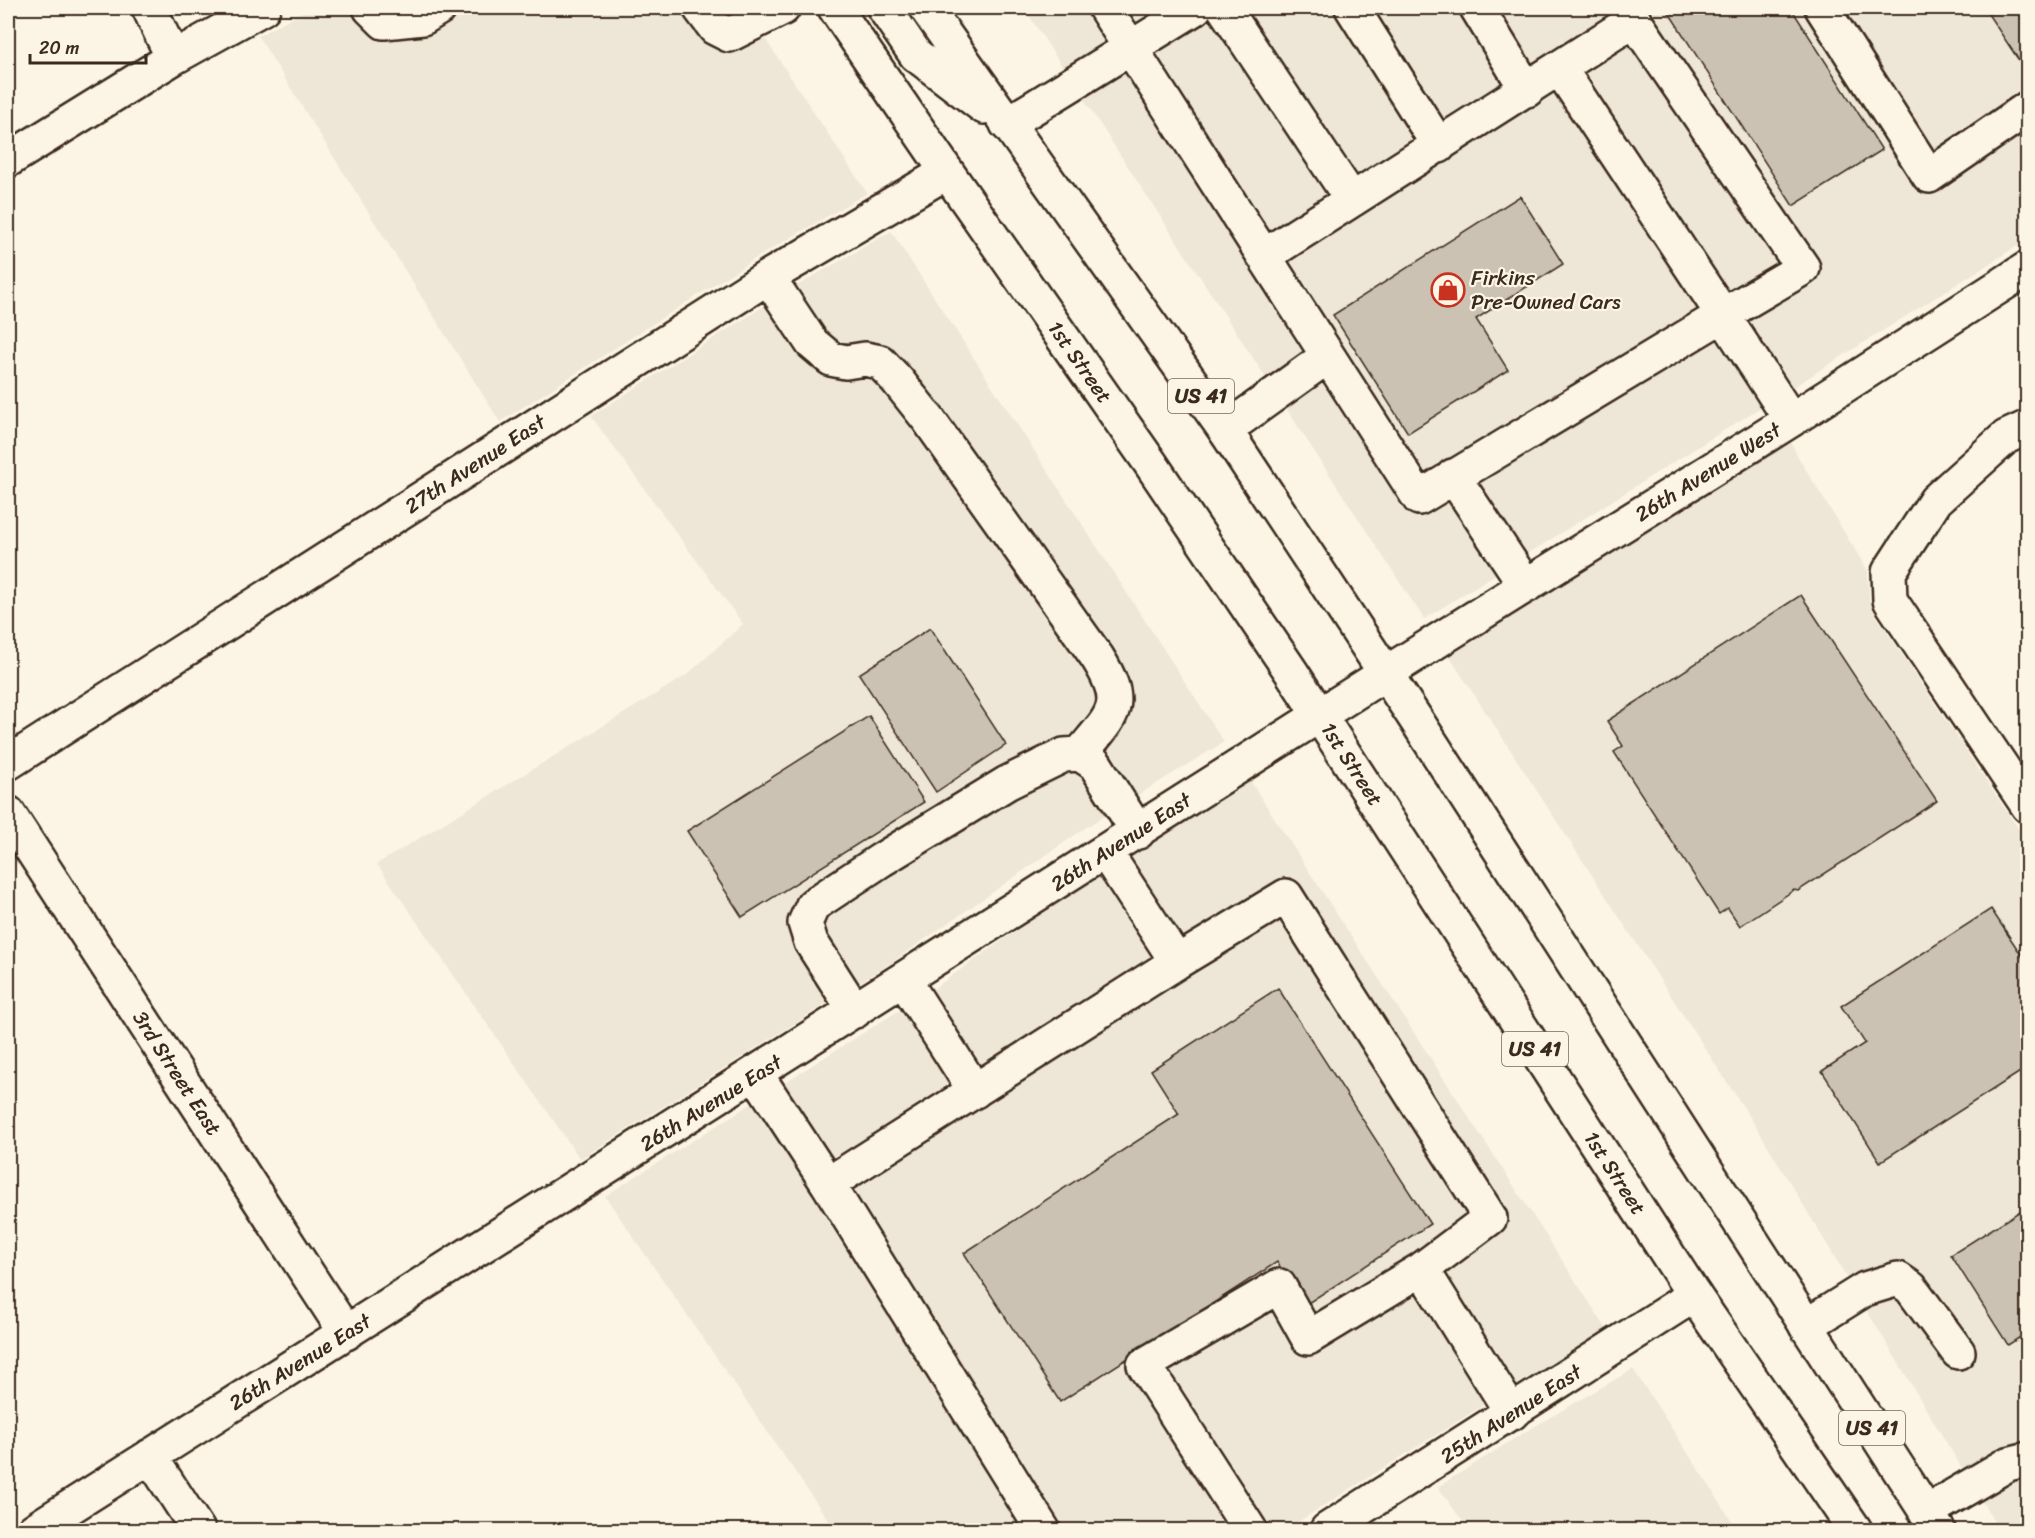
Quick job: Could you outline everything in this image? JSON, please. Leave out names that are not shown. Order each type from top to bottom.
[{"type":"street","points":[[148,8],[173,58]]},
{"type":"street","points":[[8,160],[173,58],[263,8]]},
{"type":"street","points":[[370,8],[384,22],[423,18],[439,8]]},
{"type":"street","points":[[700,8],[715,28],[729,35],[783,8]]},
{"type":"street","name":"1st Street","points":[[835,8],[1151,464],[1320,716],[1694,1295],[1855,1530]]},
{"type":"street","points":[[884,8],[916,56],[1007,124],[1195,8]]},
{"type":"street","name":"US 41","points":[[926,8],[1225,430],[1386,674],[1932,1521]]},
{"type":"street","points":[[1105,8],[1419,498],[1803,268],[1631,14],[1560,69],[1264,256]]},
{"type":"street","points":[[1224,8],[1352,201]]},
{"type":"street","points":[[1352,8],[1438,146]]},
{"type":"street","points":[[1477,8],[1527,90]]},
{"type":"street","points":[[1822,8],[1929,176],[2028,108]]},
{"type":"street","points":[[1560,69],[1791,420]]},
{"type":"street","name":"27th Avenue East","points":[[8,763],[768,277],[947,171]]},
{"type":"street","name":"26th Avenue West","points":[[1386,674],[2028,268]]},
{"type":"street","points":[[768,277],[812,343],[831,359],[846,362],[865,359],[880,362],[897,380],[928,419],[1101,664],[1110,678],[1115,696],[1113,712],[1080,754]]},
{"type":"street","points":[[1225,430],[1328,356]]},
{"type":"street","points":[[2028,427],[2006,437],[1936,500],[1888,572],[1890,600],[2028,806]]},
{"type":"street","points":[[1453,476],[1526,586]]},
{"type":"street","name":"26th Avenue East","points":[[34,1530],[1386,674]]},
{"type":"street","points":[[855,1011],[811,942],[805,923],[813,905],[881,860],[1007,783],[1064,754],[1080,754],[1095,764],[1137,832]]},
{"type":"street","name":"3rd Street East","points":[[8,813],[346,1333]]},
{"type":"street","points":[[1106,853],[1177,962]]},
{"type":"street","points":[[828,1184],[1177,962],[1286,896],[1490,1218],[1422,1269],[1308,1338],[1279,1286],[1144,1365],[1250,1530]]},
{"type":"street","points":[[904,980],[975,1091]]},
{"type":"street","points":[[756,1074],[828,1184],[1043,1530]]},
{"type":"street","points":[[1422,1269],[1512,1413]]},
{"type":"street","points":[[1806,1326],[1865,1289],[1898,1279],[1911,1288],[1958,1352]]},
{"type":"street","name":"25th Avenue East","points":[[1327,1530],[1694,1295]]},
{"type":"street","points":[[150,1456],[198,1530]]},
{"type":"street","points":[[1932,1521],[2008,1464],[2028,1459]]},
{"type":"shaded area","points":[[309,8],[745,8],[867,193],[756,258],[500,422],[258,36]]},
{"type":"shaded area","points":[[1024,8],[2027,8],[2027,240],[1424,619]]},
{"type":"shaded area","points":[[891,231],[1224,742],[1088,826],[892,962],[580,1159],[377,864],[687,675],[743,624],[591,416],[780,296]]},
{"type":"shaded area","points":[[1791,442],[1868,571],[1869,599],[1873,611],[2027,842],[2027,1530],[1999,1530],[1757,1128],[1449,656]]},
{"type":"shaded area","points":[[1249,779],[1608,1331],[1501,1394],[1285,1530],[835,1530],[605,1196],[933,989],[1113,863]]},
{"type":"shaded area","points":[[1633,1369],[1738,1530],[1469,1530],[1438,1487],[1525,1432]]},
{"type":"building","points":[[1666,8],[1791,8],[1882,150],[1793,206]]},
{"type":"building","points":[[1943,8],[1959,8],[1947,15]]},
{"type":"building","points":[[1984,8],[2028,8],[2028,74]]},
{"type":"building","name":"Firkins Pre-Owned Cars","points":[[1520,196],[1563,264],[1476,319],[1508,370],[1408,433],[1333,315]]},
{"type":"building","points":[[1801,595],[1937,801],[1740,926],[1728,908],[1719,914],[1614,752],[1623,746],[1607,721]]},
{"type":"building","points":[[930,628],[1006,745],[936,792],[859,674]]},
{"type":"building","points":[[869,716],[924,802],[742,917],[687,831]]},
{"type":"building","points":[[1991,909],[2028,965],[2028,1067],[1880,1162],[1822,1071],[1865,1043],[1841,1006]]},
{"type":"building","points":[[1278,988],[1430,1224],[1305,1305],[1277,1262],[1060,1402],[964,1253],[1179,1114],[1151,1070]]},
{"type":"building","points":[[2028,1206],[2028,1332],[2008,1345],[1951,1255]]},
{"type":"place","name":"Firkins Pre-Owned Cars","points":[[1448,290]]}]
